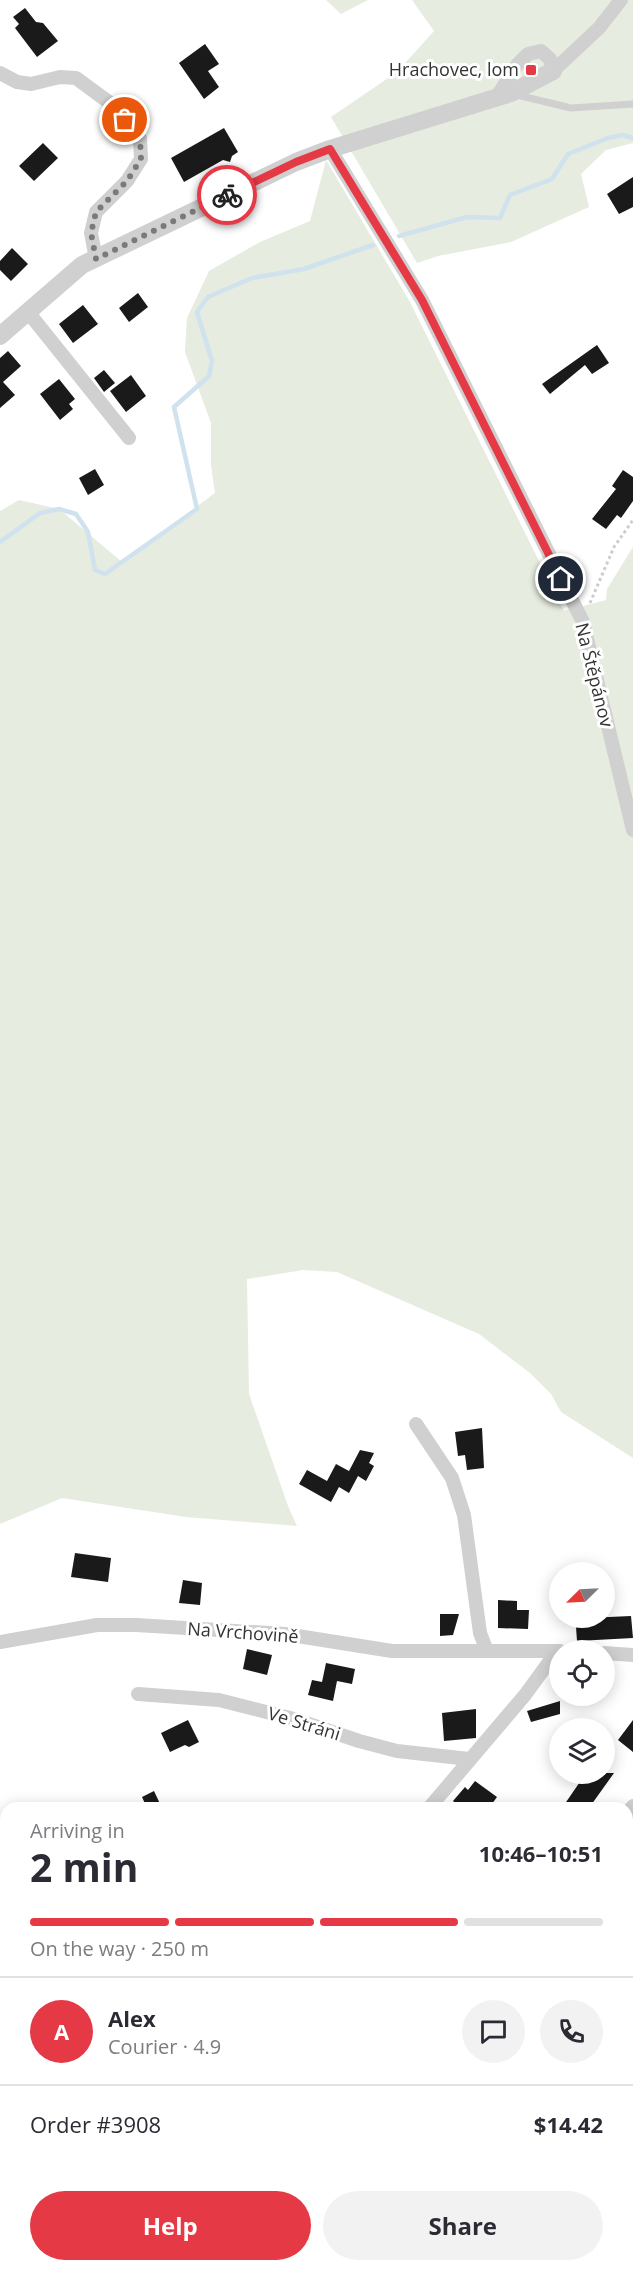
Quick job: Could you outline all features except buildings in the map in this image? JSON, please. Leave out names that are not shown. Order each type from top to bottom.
[{"type":"street","points":[[0,336],[82,265],[296,162],[330,149],[503,96],[553,71],[598,28],[621,0]]},
{"type":"street","points":[[503,96],[517,65],[528,54],[541,51],[550,59],[553,71]]},
{"type":"street","points":[[0,73],[17,82],[31,84],[60,77],[76,78],[110,103],[140,138],[141,159],[127,181],[96,212],[91,233],[96,259]]},
{"type":"street","name":"Na Štěpánov","points":[[330,149],[422,300],[583,621],[633,830]]},
{"type":"street","points":[[28,312],[129,438]]},
{"type":"street","points":[[416,1424],[452,1478],[465,1515],[480,1633],[487,1651]]},
{"type":"street","name":"Na Vrchovině","points":[[0,1641],[97,1625],[136,1625],[285,1634],[392,1651],[549,1651]]},
{"type":"street","points":[[615,1654],[633,1655]]},
{"type":"street","points":[[434,1802],[549,1664]]},
{"type":"street","name":"Ve Stráni","points":[[138,1694],[219,1700],[294,1719],[359,1741],[397,1750],[469,1759]]},
{"type":"lane","points":[[503,96],[571,108],[633,104]]},
{"type":"path","points":[[583,621],[614,547],[633,520]]},
{"type":"shaded area","points":[[326,0],[368,0],[341,14]]},
{"type":"shaded area","points":[[412,0],[633,0],[633,143],[606,150],[581,174],[589,207],[511,242],[438,256],[417,263],[331,117],[397,72],[434,31]]},
{"type":"shaded area","points":[[326,160],[410,302],[564,611],[606,600],[607,589],[633,547],[633,1458],[561,1412],[551,1394],[530,1373],[479,1334],[337,1272],[303,1270],[247,1279],[249,1394],[297,1526],[186,1517],[62,1498],[0,1524],[0,511],[19,500],[59,509],[122,562],[215,493],[211,465],[211,423],[185,352],[187,318],[209,271],[260,242],[310,221]]},
{"type":"waterway","points":[[399,236],[467,217],[500,218],[510,195],[552,179],[568,154],[608,138],[622,135],[633,138]]},
{"type":"waterway","points":[[0,542],[40,513],[59,509],[76,514],[88,532],[95,570],[105,574],[197,509],[174,407],[209,376],[212,361],[197,312],[208,297],[252,278],[304,269],[373,245]]},
{"type":"way so far","points":[[125,120],[140,138],[141,159],[127,181],[96,212],[91,233],[96,259],[227,195]]},
{"type":"place","name":"Hrachovec, lom","points":[[531,70]]},
{"type":"route","points":[[227,195],[296,162],[330,149],[422,300],[561,579]]}]
